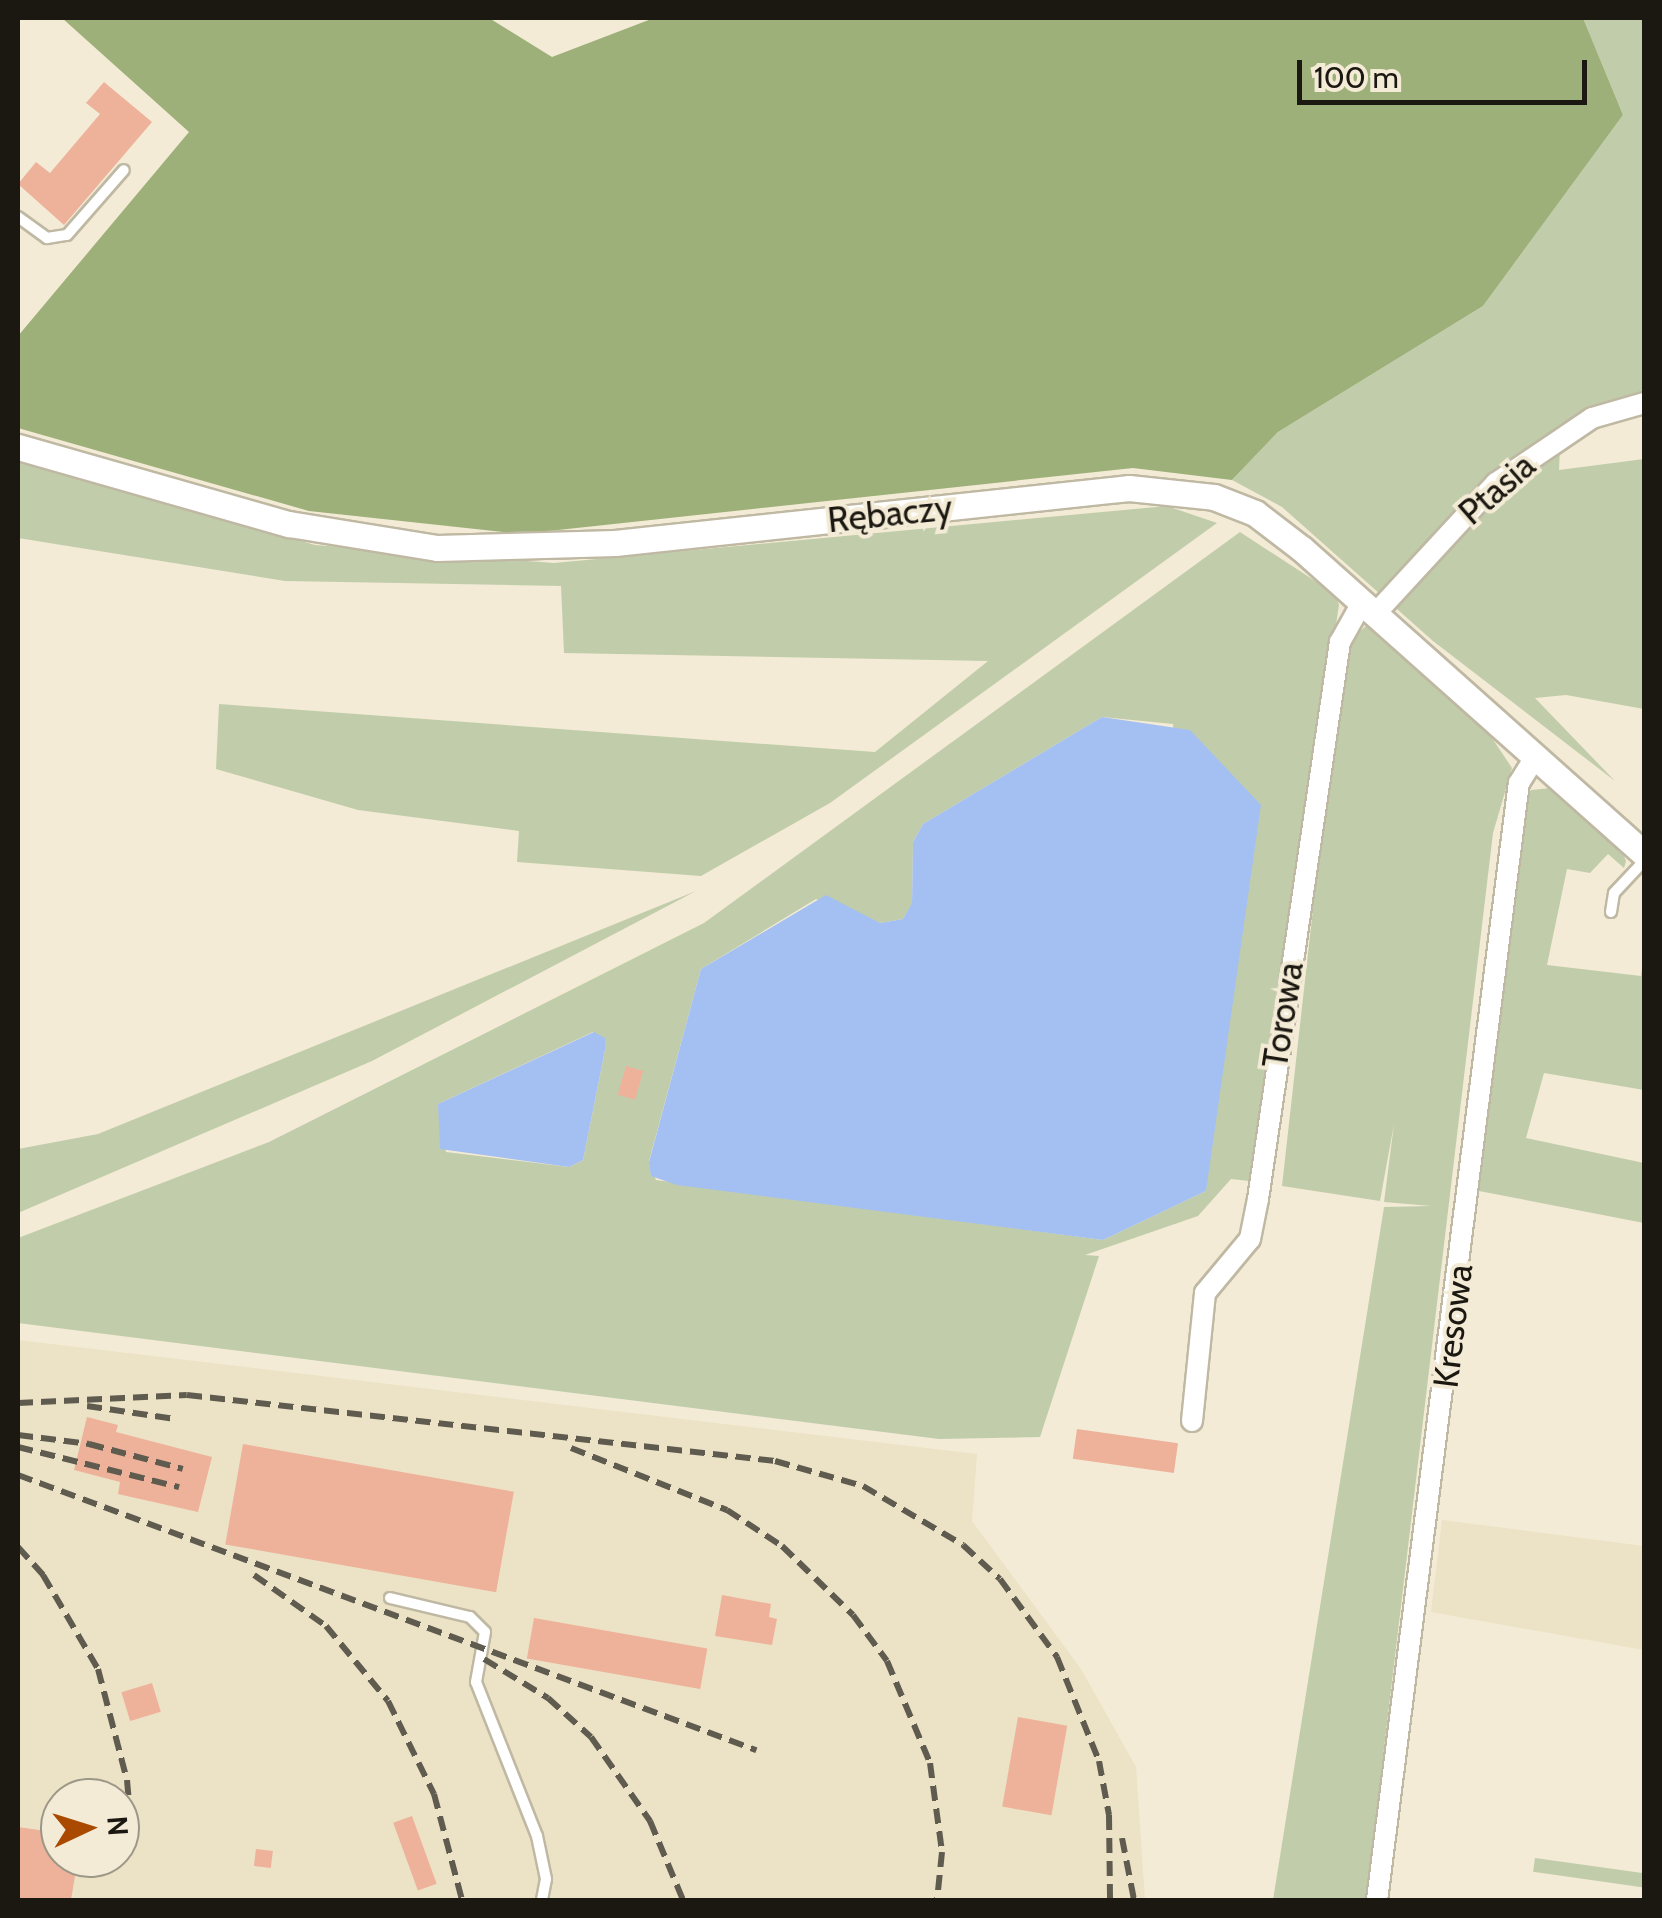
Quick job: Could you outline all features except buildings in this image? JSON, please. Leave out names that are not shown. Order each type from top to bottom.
[{"type":"street","name":"Ptasia","points":[[1369,607],[1496,483],[1592,418],[1644,403]]},
{"type":"street","name":"Rębaczy","points":[[18,447],[289,524],[437,548],[615,543],[1129,488],[1173,490],[1254,513],[1369,607],[1644,857]]},
{"type":"street","name":"Torowa","points":[[1192,1421],[1205,1293],[1250,1240],[1256,1212],[1340,642],[1369,607]]},
{"type":"street","name":"Kresowa","points":[[1377,1900],[1518,783],[1536,756]]},
{"type":"lane","points":[[18,217],[47,238],[67,235],[124,170]]},
{"type":"lane","points":[[1611,912],[1614,892],[1644,857]]},
{"type":"lane","points":[[390,1598],[470,1617],[484,1632],[476,1682],[537,1836],[546,1879],[542,1900]]},
{"type":"shaded area","points":[[18,1340],[977,1454],[972,1521],[1081,1669],[1136,1767],[1145,1900],[18,1900]]},
{"type":"shaded area","points":[[1442,1520],[1644,1546],[1644,1650],[1431,1612]]},
{"type":"green space","points":[[62,18],[489,18],[552,57],[654,18],[1583,18],[1623,115],[1483,306],[1278,432],[1232,480],[1133,468],[521,534],[309,511],[18,428],[18,336],[189,132]]},
{"type":"green space","points":[[1583,18],[1644,18],[1644,410],[1561,425],[1559,470],[1644,459],[1644,709],[1566,695],[1535,698],[1615,781],[1433,641],[1282,507],[1232,480],[1278,432],[1483,306],[1623,115]]},
{"type":"green space","points":[[18,461],[315,545],[554,563],[1167,506],[1217,523],[830,803],[701,876],[517,862],[519,831],[358,810],[216,769],[219,704],[875,752],[988,661],[564,653],[561,586],[285,581],[18,538]]},
{"type":"green space","points":[[1240,532],[1335,594],[1339,605],[1249,1181],[1231,1179],[1198,1216],[1085,1255],[1099,1256],[1040,1437],[939,1439],[18,1323],[18,1238],[269,1142],[704,923]],"holes":[[[1102,717],[1173,724],[1206,1191],[1103,1240],[656,1180],[649,1161],[701,969],[816,899],[880,923],[903,919],[912,904],[913,842],[923,824]],[[593,1032],[605,1050],[583,1160],[569,1167],[446,1152],[438,1104]]]},
{"type":"green space","points":[[1368,624],[1480,720],[1512,768],[1493,833],[1366,1900],[1273,1900],[1384,1207],[1431,1206],[1384,1202],[1394,1124],[1380,1201],[1282,1186],[1335,712],[1349,641]]},
{"type":"green space","points":[[1551,788],[1620,847],[1626,861],[1624,868],[1608,854],[1590,873],[1567,869],[1547,965],[1641,976],[1644,953],[1644,1090],[1544,1073],[1526,1138],[1644,1163],[1644,1223],[1479,1191],[1520,805],[1531,790]]},
{"type":"green space","points":[[696,891],[372,1061],[18,1213],[18,1149],[98,1134]]},
{"type":"green space","points":[[1535,1858],[1644,1873],[1642,1887],[1533,1872]]},
{"type":"water","points":[[1102,717],[1190,730],[1261,805],[1206,1191],[1103,1240],[677,1185],[651,1176],[649,1162],[701,969],[826,895],[880,923],[903,919],[912,903],[913,842],[923,824]]},
{"type":"water","points":[[594,1032],[605,1038],[605,1050],[583,1160],[569,1167],[440,1149],[438,1104]]},
{"type":"railway","points":[[18,1403],[187,1395],[775,1461],[863,1486],[963,1545],[1000,1579],[1057,1657],[1099,1761],[1109,1815],[1110,1900]]},
{"type":"railway","points":[[87,1406],[175,1419]]},
{"type":"railway","points":[[18,1435],[89,1444],[183,1469]]},
{"type":"railway","points":[[18,1447],[179,1487]]},
{"type":"railway","points":[[571,1448],[727,1510],[782,1546],[853,1615],[887,1661],[930,1763],[942,1852],[937,1900]]},
{"type":"railway","points":[[18,1475],[756,1750]]},
{"type":"railway","points":[[18,1547],[43,1575],[98,1669],[126,1778]]},
{"type":"railway","points":[[254,1575],[326,1626],[388,1701],[434,1794],[462,1900]]},
{"type":"railway","points":[[484,1659],[548,1698],[591,1737],[650,1821],[683,1900]]},
{"type":"railway","points":[[1122,1838],[1134,1900]]}]
